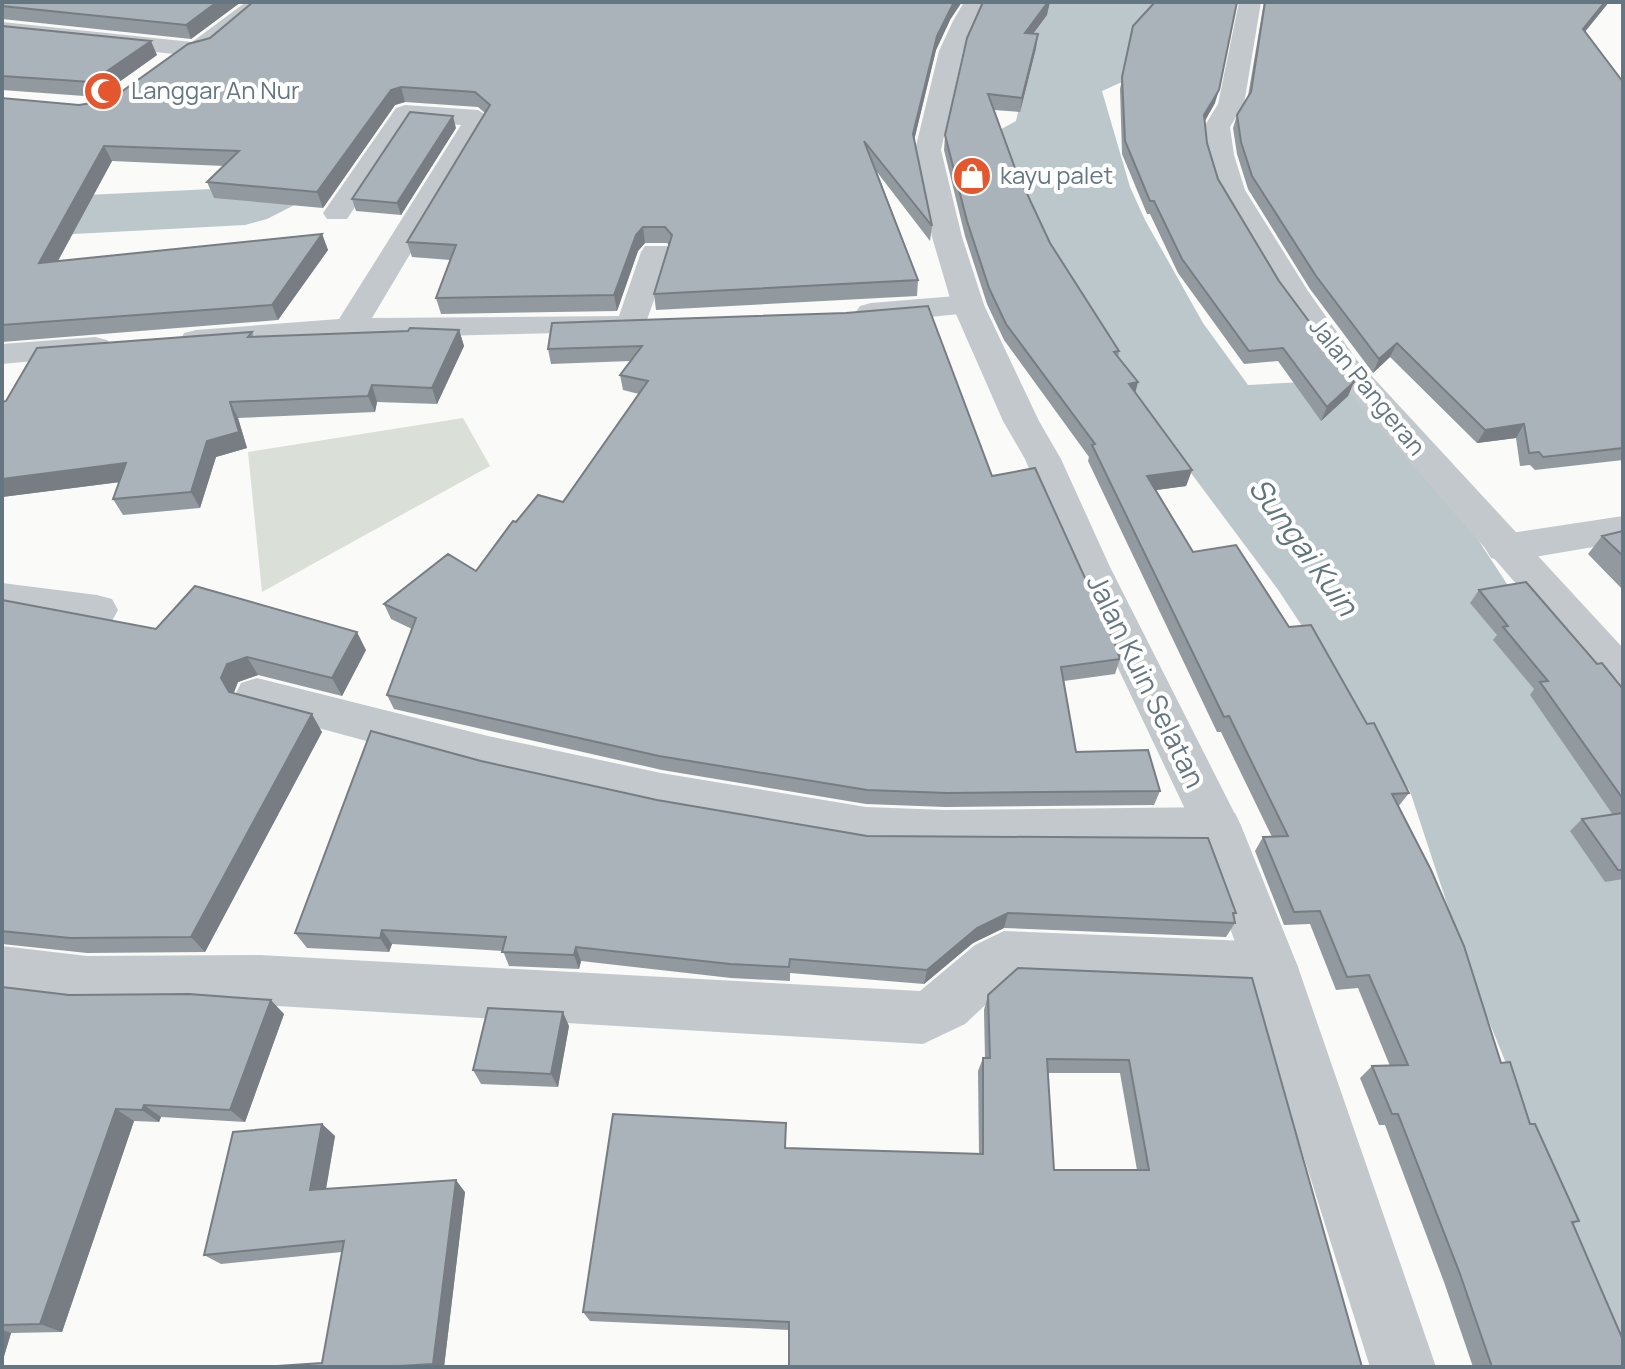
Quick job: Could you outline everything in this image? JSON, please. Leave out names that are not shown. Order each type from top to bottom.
[{"type":"street","points":[[2,29],[186,49],[206,45],[260,2]]},
{"type":"street","name":"Jalan Pangeran","points":[[1250,2],[1231,104],[1217,127],[1220,155],[1231,190],[1293,293],[1344,366],[1623,677]]},
{"type":"street","points":[[2,29],[33,9]]},
{"type":"street","name":"Jalan Kuin Selatan","points":[[966,12],[928,150],[943,223],[968,305],[1021,421],[1043,459],[1090,567],[1218,828],[1271,967],[1388,1310],[1403,1367]]},
{"type":"street","points":[[163,66],[186,49]]},
{"type":"street","points":[[337,213],[405,113],[478,118],[350,328]]},
{"type":"street","points":[[15,386],[18,353],[350,328],[648,323],[656,252]]},
{"type":"street","points":[[845,315],[968,305]]},
{"type":"street","points":[[1505,548],[1623,529]]},
{"type":"street","points":[[2,598],[97,610]]},
{"type":"street","points":[[257,695],[488,755],[646,790],[866,828],[945,831],[1218,828]]},
{"type":"street","points":[[2,971],[87,981],[260,980],[923,1018],[943,1012],[982,968],[1004,955],[1271,967]]},
{"type":"shaded area","points":[[463,418],[490,466],[262,592],[248,452]]},
{"type":"water","name":"Sungai Kuin","points":[[1029,2],[1232,2],[1212,42],[1102,91],[1130,187],[1145,220],[1203,323],[1248,385],[1342,380],[1473,532],[1507,584],[1623,712],[1623,1352],[1471,977],[1410,791],[1279,591],[1188,469],[1116,363],[1069,287],[994,133],[1016,121],[1035,36]]},
{"type":"building","points":[[2,2],[217,2],[186,25],[2,6]]},
{"type":"building","points":[[253,2],[954,2],[937,36],[913,134],[932,226],[864,141],[918,280],[654,294],[672,235],[665,227],[643,227],[636,235],[614,295],[436,298],[456,245],[407,242],[490,105],[475,92],[401,87],[391,90],[317,192],[207,182],[239,151],[104,146],[39,263],[322,234],[272,305],[2,325],[2,98],[79,105],[110,100],[188,44],[210,38]]},
{"type":"building","points":[[983,2],[1048,2],[1025,33],[1038,34],[1022,98],[988,94],[1015,168],[1050,243],[1119,351],[1114,352],[1138,382],[1129,384],[1192,470],[1147,476],[1193,552],[1236,545],[1289,627],[1311,625],[1367,724],[1374,723],[1409,793],[1392,794],[1431,870],[1464,946],[1501,1063],[1510,1062],[1530,1124],[1535,1124],[1579,1221],[1572,1222],[1623,1340],[1623,1367],[1492,1367],[1398,1114],[1392,1114],[1372,1066],[1408,1065],[1369,975],[1347,977],[1320,911],[1294,912],[1263,837],[1288,836],[1229,716],[1224,717],[1092,445],[1095,444],[1006,324],[989,288],[967,221],[945,135],[967,38]]},
{"type":"building","points":[[1155,2],[1237,2],[1219,90],[1204,115],[1207,143],[1218,179],[1279,281],[1354,382],[1327,407],[1283,348],[1249,351],[1182,259],[1154,201],[1150,201],[1125,141],[1122,77],[1133,26]]},
{"type":"building","points":[[1265,2],[1605,2],[1583,29],[1623,82],[1623,448],[1543,457],[1539,452],[1529,453],[1524,424],[1485,430],[1397,343],[1379,359],[1316,276],[1252,176],[1241,142],[1237,115],[1251,92]]},
{"type":"building","points":[[2,26],[151,41],[91,82],[2,76]]},
{"type":"building","points":[[410,112],[453,116],[397,203],[352,199]]},
{"type":"building","points":[[928,306],[992,476],[1035,468],[1120,659],[1061,667],[1076,752],[1148,750],[1160,791],[947,793],[867,790],[659,756],[387,695],[416,618],[384,604],[448,554],[476,571],[513,521],[516,522],[538,495],[563,502],[648,381],[620,375],[642,346],[548,349],[552,323],[846,313]]},
{"type":"building","points":[[410,328],[459,330],[432,388],[372,385],[368,396],[230,402],[239,432],[207,441],[191,492],[113,499],[126,463],[2,479],[2,402],[6,401],[37,348],[252,332],[248,337],[408,331]]},
{"type":"building","points":[[1623,531],[1623,556],[1602,536]]},
{"type":"building","points":[[1526,582],[1597,664],[1602,663],[1623,689],[1623,799],[1540,682],[1548,681],[1503,627],[1508,626],[1479,590]]},
{"type":"building","points":[[195,586],[357,632],[332,678],[247,657],[227,664],[221,678],[229,692],[312,714],[191,937],[70,938],[2,931],[2,600],[156,629]]},
{"type":"building","points":[[371,731],[481,761],[657,800],[867,836],[1208,838],[1236,913],[1233,913],[1235,923],[1008,913],[977,928],[927,970],[790,959],[789,967],[730,964],[576,947],[574,955],[502,952],[506,937],[382,930],[380,938],[295,933]]},
{"type":"building","points":[[1623,813],[1623,870],[1618,870],[1582,819]]},
{"type":"building","points":[[1018,968],[1252,978],[1362,1367],[789,1367],[789,1322],[583,1312],[613,1114],[786,1123],[785,1148],[983,1154],[983,1058],[990,1058],[988,995]],"holes":[[[1047,1059],[1129,1060],[1149,1170],[1054,1170]]]},
{"type":"building","points":[[2,987],[69,995],[189,994],[271,1000],[230,1110],[144,1105],[142,1110],[116,1109],[40,1324],[2,1325]]},
{"type":"building","points":[[488,1008],[563,1012],[551,1074],[473,1070]]},
{"type":"building","points":[[322,1124],[310,1190],[456,1180],[433,1364],[399,1367],[262,1367],[322,1363],[344,1241],[204,1255],[233,1132]]},
{"type":"waterway","points":[[2,238],[65,215],[245,206],[294,181],[301,143],[327,102]]},
{"type":"place","name":"Langgar An Nur","points":[[103,91]]},
{"type":"place","name":"kayu palet","points":[[972,176]]}]
